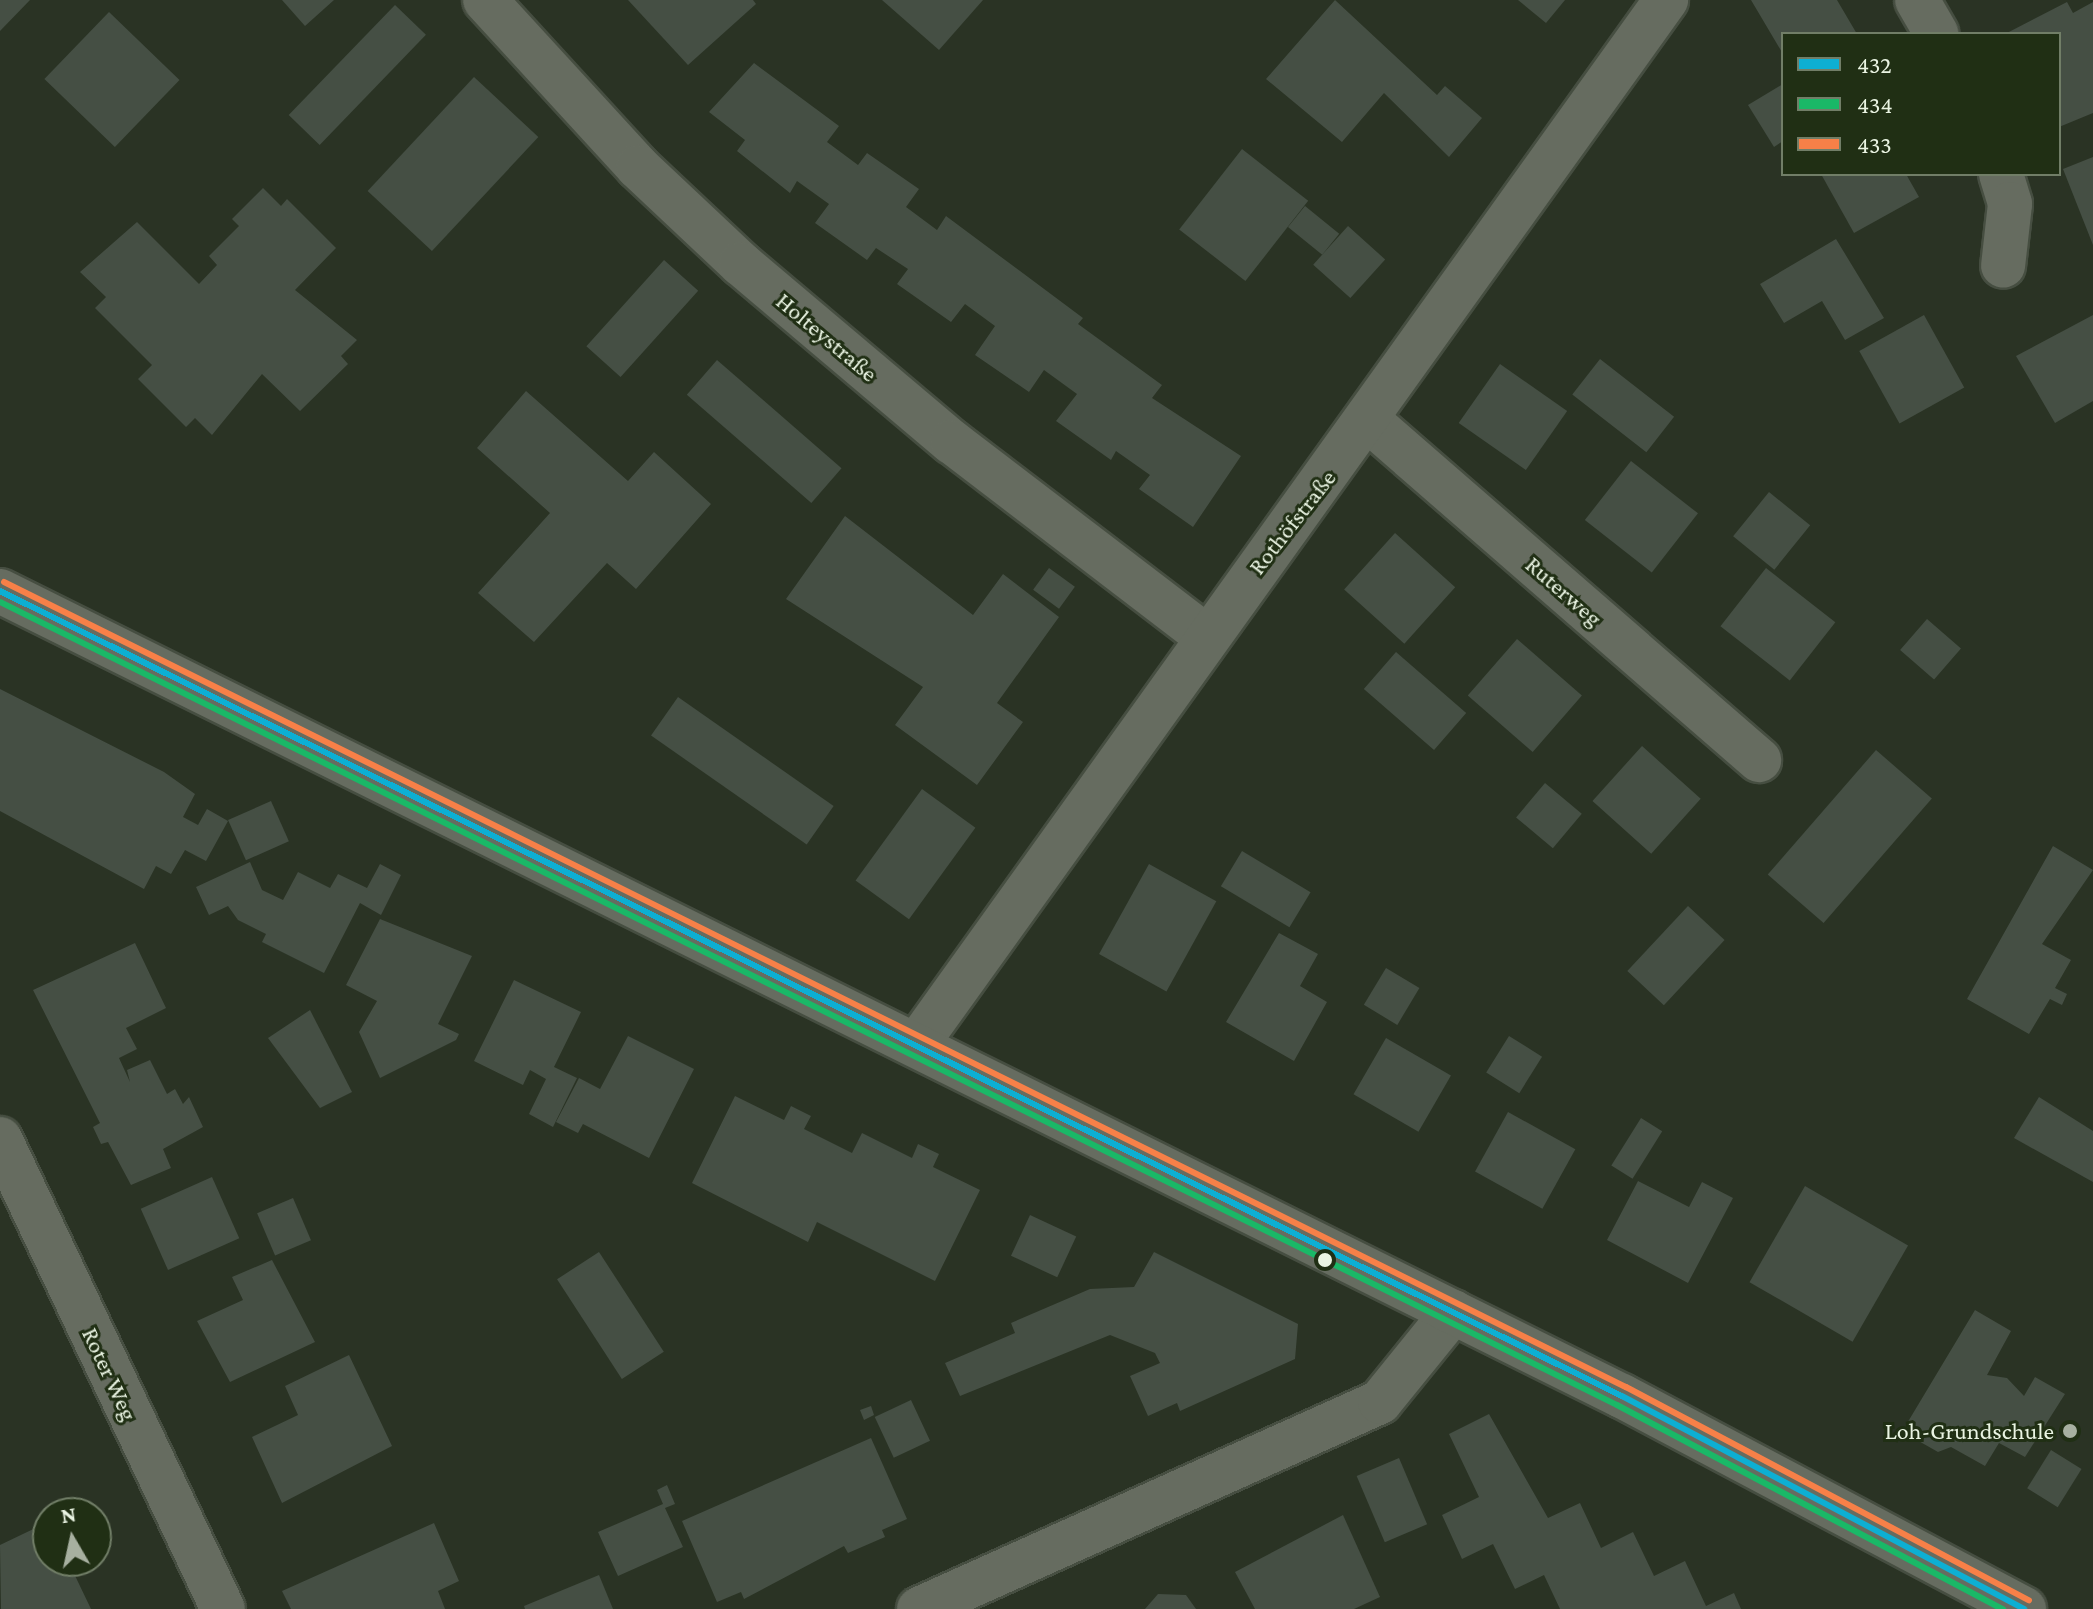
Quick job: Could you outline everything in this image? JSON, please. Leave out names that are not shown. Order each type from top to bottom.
[{"type":"street","name":"Holteystraße","points":[[485,0],[638,167],[741,264],[952,442],[1204,635]]},
{"type":"street","name":"Rothöfstraße","points":[[917,1044],[1204,635],[1369,421],[1666,0]]},
{"type":"street","points":[[1917,0],[1936,32]]},
{"type":"street","points":[[2002,176],[2010,204],[2003,266]]},
{"type":"street","name":"Ruterweg","points":[[1369,421],[1759,760]]},
{"type":"street","points":[[0,591],[1453,1312],[2024,1609]]},
{"type":"street","name":"Roter Weg","points":[[0,1139],[223,1609]]},
{"type":"street","points":[[919,1609],[1380,1402],[1453,1312]]},
{"type":"building","points":[[0,0],[30,0],[0,31]]},
{"type":"building","points":[[282,0],[334,0],[305,26]]},
{"type":"building","points":[[628,0],[753,0],[756,4],[688,65]]},
{"type":"building","points":[[882,0],[983,0],[939,50]]},
{"type":"building","points":[[1335,0],[1437,95],[1445,86],[1482,118],[1449,157],[1384,93],[1342,142],[1266,79]]},
{"type":"building","points":[[1518,0],[1565,0],[1546,23]]},
{"type":"building","points":[[1751,0],[1837,0],[1856,32],[1781,32],[1781,51]]},
{"type":"building","points":[[2067,2],[2073,13],[2093,2],[2093,113],[2061,126],[2061,32],[2009,32]]},
{"type":"building","points":[[395,5],[426,35],[320,145],[289,115]]},
{"type":"building","points":[[109,12],[179,80],[115,147],[44,79]]},
{"type":"building","points":[[754,63],[839,126],[827,142],[858,165],[867,153],[919,189],[906,207],[937,230],[946,216],[1083,318],[1078,324],[1162,385],[1152,398],[1241,456],[1193,527],[1139,489],[1150,475],[1116,451],[1111,460],[1056,421],[1077,394],[1044,370],[1029,392],[975,355],[995,326],[965,304],[951,322],[897,284],[908,269],[876,248],[867,260],[815,223],[829,204],[797,181],[790,193],[737,151],[745,140],[709,112]]},
{"type":"building","points":[[474,77],[538,137],[432,251],[368,191]]},
{"type":"building","points":[[1781,85],[1781,142],[1774,147],[1748,105]]},
{"type":"building","points":[[1242,149],[1308,201],[1245,281],[1179,229]]},
{"type":"building","points":[[2093,157],[2093,245],[2063,169]]},
{"type":"building","points":[[1822,176],[1907,176],[1919,197],[1854,233]]},
{"type":"building","points":[[263,188],[281,206],[287,199],[336,248],[295,290],[357,340],[341,356],[348,364],[300,411],[262,374],[212,435],[195,418],[186,427],[138,379],[152,365],[95,308],[106,297],[80,272],[137,222],[199,284],[217,265],[209,256],[239,226],[232,219]]},
{"type":"building","points":[[1305,206],[1339,234],[1322,255],[1288,227]]},
{"type":"building","points":[[1348,226],[1385,259],[1350,298],[1313,265]]},
{"type":"building","points":[[1836,239],[1884,318],[1845,340],[1822,301],[1784,323],[1760,284]]},
{"type":"building","points":[[664,260],[698,291],[621,377],[586,346]]},
{"type":"building","points":[[1924,315],[1964,388],[1900,423],[1859,351]]},
{"type":"building","points":[[2093,315],[2093,401],[2055,423],[2016,356]]},
{"type":"building","points":[[1600,359],[1674,417],[1646,452],[1572,394]]},
{"type":"building","points":[[717,360],[842,468],[811,503],[687,395]]},
{"type":"building","points":[[1500,364],[1567,411],[1526,470],[1459,423]]},
{"type":"building","points":[[526,391],[628,481],[654,452],[711,504],[636,589],[607,563],[534,642],[478,593],[550,513],[477,448]]},
{"type":"building","points":[[1631,461],[1698,513],[1652,572],[1585,520]]},
{"type":"building","points":[[1769,492],[1810,525],[1774,570],[1733,536]]},
{"type":"building","points":[[845,516],[973,615],[1003,574],[1059,617],[997,703],[1023,722],[977,785],[895,725],[923,687],[786,599]]},
{"type":"building","points":[[1395,533],[1455,587],[1404,644],[1344,589]]},
{"type":"building","points":[[1049,568],[1075,587],[1059,609],[1033,590]]},
{"type":"building","points":[[1766,568],[1835,622],[1790,680],[1720,626]]},
{"type":"building","points":[[1927,619],[1961,649],[1934,679],[1900,650]]},
{"type":"building","points":[[1517,639],[1582,695],[1533,752],[1468,696]]},
{"type":"building","points":[[1396,652],[1466,713],[1434,750],[1364,689]]},
{"type":"building","points":[[0,689],[164,772],[195,794],[183,817],[198,825],[207,809],[228,821],[206,861],[185,850],[171,874],[156,866],[144,889],[0,811]]},
{"type":"building","points":[[678,697],[834,806],[807,844],[651,736]]},
{"type":"building","points":[[1642,746],[1701,799],[1651,854],[1592,801]]},
{"type":"building","points":[[1876,750],[1932,799],[1824,923],[1768,875]]},
{"type":"building","points":[[1545,783],[1582,814],[1553,848],[1516,817]]},
{"type":"building","points":[[922,789],[975,828],[909,919],[856,880]]},
{"type":"building","points":[[271,801],[289,841],[246,860],[228,820]]},
{"type":"building","points":[[2053,846],[2093,870],[2042,944],[2071,960],[2055,988],[2067,994],[2062,1005],[2050,999],[2029,1034],[1967,999]]},
{"type":"building","points":[[1242,851],[1311,892],[1289,927],[1221,886]]},
{"type":"building","points":[[250,862],[262,890],[283,900],[298,872],[330,888],[338,874],[367,888],[380,864],[401,875],[381,915],[360,903],[324,973],[262,942],[266,934],[238,920],[228,906],[209,915],[196,887]]},
{"type":"building","points":[[1149,864],[1216,901],[1166,991],[1099,954]]},
{"type":"building","points":[[1688,906],[1725,940],[1664,1005],[1627,971]]},
{"type":"building","points":[[380,919],[472,956],[438,1024],[459,1034],[456,1040],[380,1078],[359,1032],[377,1001],[346,985]]},
{"type":"building","points":[[1279,933],[1318,954],[1300,986],[1327,1002],[1294,1061],[1226,1022]]},
{"type":"building","points":[[135,943],[166,1008],[126,1028],[137,1049],[119,1058],[130,1082],[127,1070],[150,1060],[167,1094],[175,1089],[183,1104],[189,1097],[203,1127],[163,1149],[171,1168],[131,1185],[108,1142],[101,1144],[93,1127],[100,1123],[33,990]]},
{"type":"building","points":[[1386,968],[1419,988],[1397,1025],[1364,1005]]},
{"type":"building","points":[[514,980],[581,1012],[554,1067],[577,1078],[553,1127],[529,1114],[546,1079],[530,1070],[523,1085],[474,1061]]},
{"type":"building","points":[[310,1010],[352,1092],[320,1108],[268,1038]]},
{"type":"building","points":[[628,1036],[694,1069],[649,1158],[583,1124],[578,1133],[556,1122],[579,1078],[600,1089]]},
{"type":"building","points":[[1509,1036],[1542,1057],[1519,1093],[1486,1072]]},
{"type":"building","points":[[1386,1038],[1451,1076],[1418,1132],[1354,1094]]},
{"type":"building","points":[[735,1096],[784,1120],[791,1106],[811,1116],[804,1129],[852,1153],[862,1133],[912,1158],[918,1144],[939,1154],[933,1167],[980,1190],[935,1281],[817,1222],[808,1242],[692,1183]]},
{"type":"building","points":[[2039,1097],[2093,1131],[2093,1182],[2014,1138]]},
{"type":"building","points":[[1508,1112],[1575,1149],[1542,1209],[1475,1171]]},
{"type":"building","points":[[1641,1118],[1662,1131],[1633,1179],[1611,1165]]},
{"type":"building","points":[[212,1177],[239,1238],[168,1270],[141,1209]]},
{"type":"building","points":[[1638,1181],[1689,1207],[1702,1182],[1733,1198],[1688,1283],[1607,1240]]},
{"type":"building","points":[[1805,1186],[1908,1246],[1853,1342],[1750,1282]]},
{"type":"building","points":[[293,1198],[311,1240],[275,1256],[257,1213]]},
{"type":"building","points":[[1030,1215],[1076,1237],[1057,1277],[1011,1256]]},
{"type":"building","points":[[599,1252],[664,1352],[622,1379],[557,1279]]},
{"type":"building","points":[[1154,1252],[1298,1324],[1295,1359],[1180,1411],[1177,1403],[1148,1416],[1130,1376],[1160,1363],[1155,1353],[1110,1335],[960,1396],[945,1363],[1015,1333],[1011,1323],[1090,1289],[1134,1287]]},
{"type":"building","points":[[272,1260],[315,1342],[230,1382],[197,1321],[243,1300],[232,1277]]},
{"type":"building","points":[[1975,1310],[2011,1331],[1987,1375],[2007,1378],[2024,1396],[2035,1377],[2065,1394],[2025,1457],[1999,1443],[1985,1466],[1951,1447],[1938,1452],[1908,1435],[1906,1425]]},
{"type":"building","points":[[349,1355],[392,1446],[282,1503],[252,1437],[298,1415],[285,1386]]},
{"type":"building","points":[[911,1400],[930,1441],[894,1458],[875,1417]]},
{"type":"building","points":[[871,1406],[874,1415],[864,1420],[860,1410]]},
{"type":"building","points":[[1489,1414],[1548,1518],[1580,1503],[1601,1548],[1633,1532],[1654,1576],[1685,1561],[1706,1606],[1734,1593],[1741,1609],[1560,1609],[1544,1575],[1515,1589],[1493,1544],[1462,1559],[1442,1515],[1479,1497],[1449,1434]]},
{"type":"building","points":[[871,1438],[907,1519],[882,1530],[885,1537],[848,1553],[844,1546],[744,1599],[741,1592],[717,1602],[682,1521]]},
{"type":"building","points":[[2051,1450],[2082,1469],[2058,1507],[2027,1488]]},
{"type":"building","points":[[1399,1458],[1427,1524],[1385,1542],[1357,1476]]},
{"type":"building","points":[[667,1485],[675,1504],[665,1508],[683,1547],[618,1576],[598,1532],[663,1504],[657,1490]]},
{"type":"building","points":[[1343,1515],[1380,1597],[1354,1609],[1255,1609],[1235,1572]]},
{"type":"building","points":[[434,1523],[459,1581],[438,1591],[445,1609],[291,1609],[282,1591]]},
{"type":"building","points":[[32,1530],[32,1577],[76,1577],[91,1609],[1,1609],[0,1545]]},
{"type":"building","points":[[599,1575],[613,1609],[525,1609],[524,1606]]},
{"type":"building","points":[[1158,1594],[1186,1595],[1196,1609],[1145,1609]]},
{"type":"transit line","name":"433","points":[[4,582],[1626,1387],[2029,1600]]},
{"type":"transit line","name":"432","points":[[0,591],[1622,1396],[2024,1609]]},
{"type":"transit line","name":"434","points":[[0,602],[1617,1405],[2003,1609]]},
{"type":"place","name":"Loh-Grundschule","points":[[2070,1431]]}]
